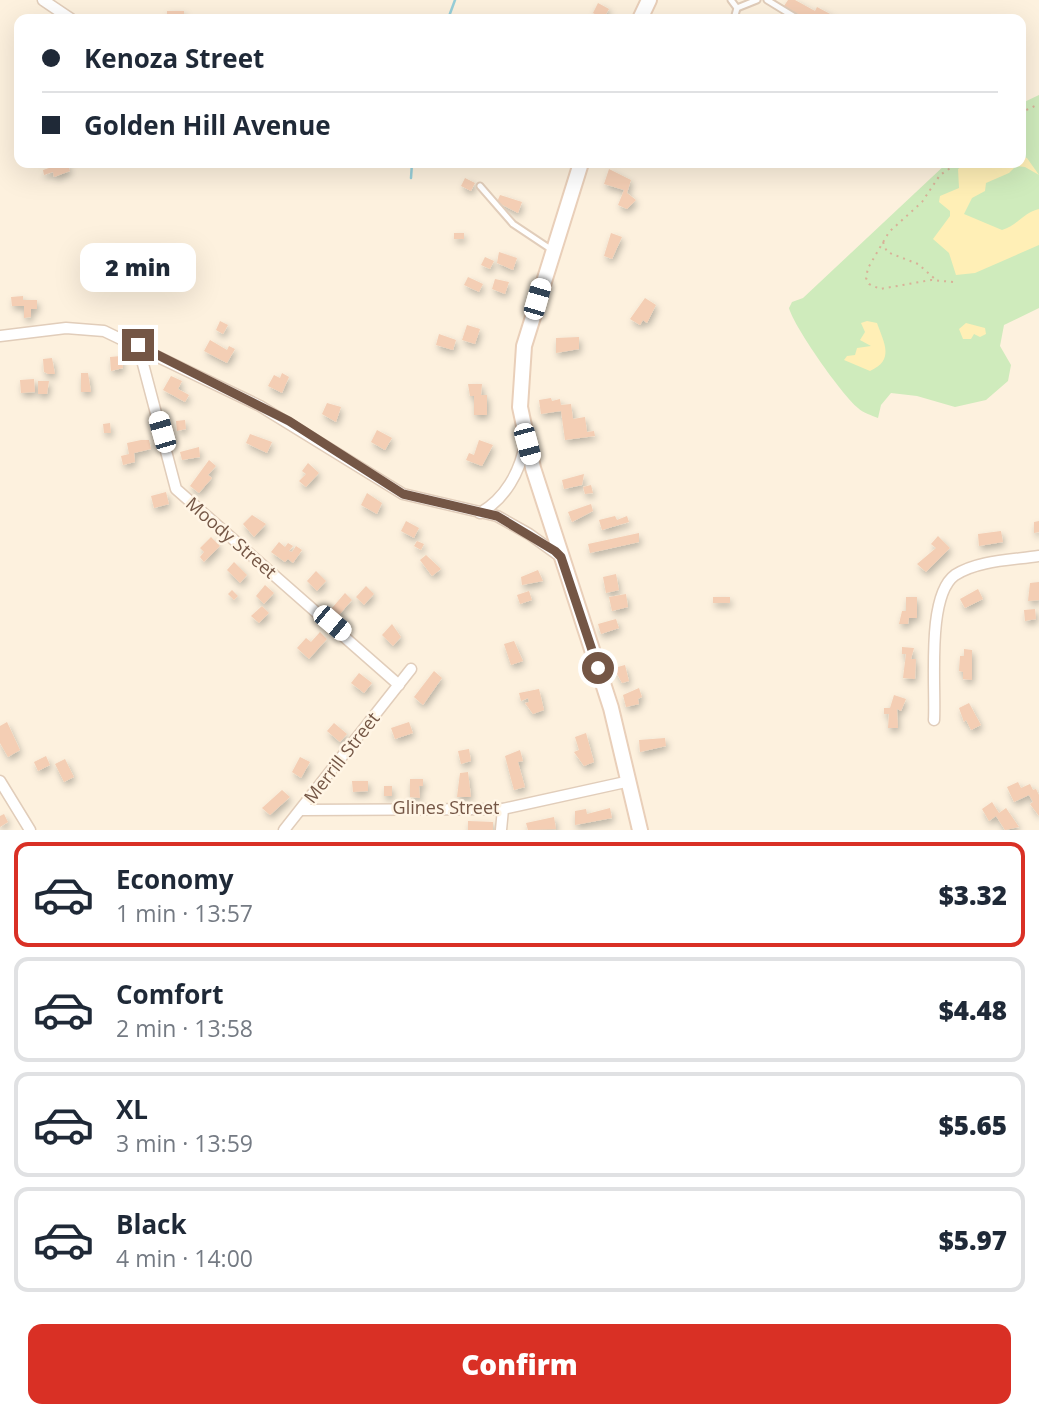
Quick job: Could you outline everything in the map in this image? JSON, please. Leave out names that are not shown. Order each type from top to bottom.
[{"type":"street","points":[[43,0],[64,14]]},
{"type":"street","points":[[579,168],[552,250],[521,363],[520,407],[526,441],[609,704],[640,830]]},
{"type":"street","points":[[0,336],[83,329],[104,331],[138,345],[289,421],[403,494],[505,520],[561,557]]},
{"type":"street","name":"Moody Street","points":[[138,345],[176,489],[399,685]]},
{"type":"street","points":[[479,513],[498,502],[520,467],[526,441]]},
{"type":"street","points":[[934,720],[936,622],[945,585],[956,575],[975,567],[1039,556]]},
{"type":"street","name":"Merrill Street","points":[[284,830],[411,669]]},
{"type":"street","points":[[0,781],[30,830]]},
{"type":"street","name":"Glines Street","points":[[302,810],[503,809],[630,781]]},
{"type":"street","points":[[501,830],[503,809]]},
{"type":"lane","points":[[732,0],[737,8],[735,14]]},
{"type":"lane","points":[[737,8],[757,0]]},
{"type":"lane","points":[[767,0],[790,14]]},
{"type":"lane","points":[[480,186],[513,224],[552,250]]},
{"type":"path","points":[[951,168],[935,179],[922,202],[908,212],[883,241],[866,273],[867,281],[873,287],[889,289],[937,280],[953,282]]},
{"type":"path","points":[[883,241],[887,253],[918,264],[937,280]]},
{"type":"green space","points":[[1039,95],[1039,308],[1004,325],[1000,346],[1011,365],[1008,381],[986,400],[955,407],[917,396],[891,393],[881,405],[878,418],[862,411],[841,390],[809,345],[789,308],[792,302],[803,298],[942,168],[1026,168],[1026,101]]},
{"type":"sand","points":[[1026,158],[1027,158],[1039,175],[1026,168]]},
{"type":"sand","points":[[1014,168],[986,183],[985,191],[972,198],[964,214],[1002,230],[1039,209],[1039,245],[975,273],[956,275],[949,253],[933,239],[950,216],[950,211],[939,202],[940,196],[959,188],[958,169]]},
{"type":"sand","points":[[861,323],[877,323],[886,350],[883,362],[870,371],[844,360],[847,356],[855,355],[857,348],[871,346],[860,340],[865,332]]},
{"type":"sand","points":[[966,323],[985,328],[986,334],[980,337],[974,334],[971,339],[963,339],[959,329]]},
{"type":"building","points":[[788,0],[795,0],[815,11],[817,7],[830,14],[799,14],[784,6]]},
{"type":"building","points":[[598,3],[609,9],[606,14],[593,13]]},
{"type":"building","points":[[167,11],[184,11],[184,14],[167,14]]},
{"type":"building","points":[[69,168],[70,171],[54,177],[53,172],[44,175],[43,170]]},
{"type":"building","points":[[609,169],[631,180],[627,193],[636,200],[627,209],[618,205],[624,190],[604,184]]},
{"type":"building","points":[[465,178],[475,183],[471,191],[461,186]]},
{"type":"building","points":[[500,195],[522,202],[518,213],[497,202]]},
{"type":"building","points":[[454,233],[464,233],[464,239],[454,239]]},
{"type":"building","points":[[611,233],[622,237],[612,259],[604,256]]},
{"type":"building","points":[[499,252],[517,258],[513,270],[497,263]]},
{"type":"building","points":[[485,257],[494,261],[490,269],[481,265]]},
{"type":"building","points":[[468,277],[483,284],[479,292],[464,285]]},
{"type":"building","points":[[495,279],[509,282],[505,294],[492,289]]},
{"type":"building","points":[[23,296],[23,300],[37,300],[37,309],[31,309],[31,317],[24,318],[24,306],[12,306],[11,297]]},
{"type":"building","points":[[645,298],[656,305],[647,323],[643,320],[640,325],[630,319]]},
{"type":"building","points":[[220,321],[228,325],[223,334],[216,330]]},
{"type":"building","points":[[467,325],[480,329],[475,344],[462,340]]},
{"type":"building","points":[[439,334],[456,340],[453,350],[436,345]]},
{"type":"building","points":[[579,337],[579,349],[556,353],[556,338]]},
{"type":"building","points":[[210,340],[227,350],[229,346],[235,349],[227,363],[204,351]]},
{"type":"building","points":[[121,356],[123,368],[111,371],[110,357]]},
{"type":"building","points":[[52,358],[55,374],[48,374],[44,372],[43,359]]},
{"type":"building","points":[[81,373],[88,373],[91,392],[81,392]]},
{"type":"building","points":[[282,373],[289,377],[282,393],[268,386],[274,375],[280,378]]},
{"type":"building","points":[[171,376],[182,381],[178,389],[189,395],[185,402],[163,390]]},
{"type":"building","points":[[34,379],[35,392],[21,393],[20,380]]},
{"type":"building","points":[[38,381],[49,381],[47,394],[38,394]]},
{"type":"building","points":[[468,384],[482,384],[481,395],[487,395],[487,415],[474,415],[474,396],[470,396]]},
{"type":"building","points":[[551,398],[552,401],[560,399],[561,405],[571,404],[573,419],[585,417],[587,432],[594,431],[595,436],[565,440],[561,411],[541,414],[539,400]]},
{"type":"building","points":[[327,403],[341,407],[336,422],[322,414]]},
{"type":"building","points":[[185,420],[186,429],[177,431],[176,421]]},
{"type":"building","points":[[110,423],[111,433],[104,433],[103,424]]},
{"type":"building","points":[[377,430],[392,438],[385,450],[371,442]]},
{"type":"building","points":[[250,434],[272,442],[267,453],[246,443]]},
{"type":"building","points":[[149,440],[151,449],[134,453],[135,462],[123,465],[121,456],[129,454],[127,443]]},
{"type":"building","points":[[479,440],[493,445],[482,466],[466,460],[469,453],[474,455]]},
{"type":"building","points":[[199,447],[200,457],[182,460],[180,452]]},
{"type":"building","points":[[209,460],[216,466],[208,475],[212,478],[199,493],[190,486]]},
{"type":"building","points":[[308,463],[319,473],[306,487],[299,481],[306,474],[302,471]]},
{"type":"building","points":[[584,474],[582,485],[564,489],[562,480]]},
{"type":"building","points":[[591,485],[593,493],[585,494],[583,487]]},
{"type":"building","points":[[166,492],[169,504],[154,508],[151,496]]},
{"type":"building","points":[[367,493],[382,503],[377,514],[361,505]]},
{"type":"building","points":[[591,504],[593,511],[572,522],[568,512]]},
{"type":"building","points":[[252,515],[266,524],[254,537],[243,524]]},
{"type":"building","points":[[615,516],[617,520],[627,516],[629,522],[602,530],[599,520]]},
{"type":"building","points":[[406,521],[419,528],[414,538],[401,531]]},
{"type":"building","points":[[1039,521],[1039,532],[1034,533],[1034,522]]},
{"type":"building","points":[[1001,531],[1003,542],[979,546],[978,534]]},
{"type":"building","points":[[639,533],[639,542],[590,553],[588,544]]},
{"type":"building","points":[[938,536],[950,548],[926,572],[917,564],[936,548],[931,544]]},
{"type":"building","points":[[211,537],[220,546],[204,562],[200,557],[204,552],[200,548]]},
{"type":"building","points":[[417,541],[424,544],[421,550],[414,546]]},
{"type":"building","points":[[279,542],[285,547],[288,543],[293,546],[289,551],[292,552],[296,546],[302,550],[293,563],[288,559],[285,562],[271,552]]},
{"type":"building","points":[[426,555],[441,569],[432,576],[420,560]]},
{"type":"building","points":[[234,562],[247,575],[240,583],[227,570]]},
{"type":"building","points":[[538,570],[543,581],[522,585],[521,577]]},
{"type":"building","points":[[316,571],[326,581],[317,591],[307,581]]},
{"type":"building","points":[[616,574],[619,590],[606,593],[603,577]]},
{"type":"building","points":[[1039,582],[1039,600],[1028,601],[1030,583]]},
{"type":"building","points":[[265,585],[274,593],[264,604],[256,596]]},
{"type":"building","points":[[366,586],[374,594],[364,605],[356,597]]},
{"type":"building","points":[[978,589],[983,599],[965,608],[960,599]]},
{"type":"building","points":[[232,590],[238,596],[234,600],[228,594]]},
{"type":"building","points":[[529,591],[532,600],[520,604],[517,595]]},
{"type":"building","points":[[345,593],[352,600],[339,615],[332,608]]},
{"type":"building","points":[[626,594],[628,607],[612,611],[609,597]]},
{"type":"building","points":[[713,597],[730,597],[730,603],[713,603]]},
{"type":"building","points":[[906,597],[917,597],[917,618],[909,618],[908,624],[899,624],[902,611],[906,611]]},
{"type":"building","points":[[262,606],[269,613],[259,623],[251,616]]},
{"type":"building","points":[[1035,609],[1036,619],[1025,621],[1024,610]]},
{"type":"building","points":[[616,619],[619,628],[601,634],[598,624]]},
{"type":"building","points":[[392,624],[401,637],[393,646],[382,635]]},
{"type":"building","points":[[320,632],[327,639],[309,659],[297,648],[306,638],[311,642]]},
{"type":"building","points":[[514,641],[523,661],[511,665],[504,644]]},
{"type":"building","points":[[902,647],[914,648],[911,659],[916,659],[915,679],[903,678],[906,654],[902,654]]},
{"type":"building","points":[[964,649],[972,650],[972,680],[963,679],[963,672],[959,671],[960,656],[964,656]]},
{"type":"building","points":[[625,665],[629,681],[622,683],[614,668]]},
{"type":"building","points":[[434,671],[442,678],[423,705],[414,697]]},
{"type":"building","points":[[359,673],[372,683],[364,693],[351,683]]},
{"type":"building","points":[[639,688],[642,697],[638,699],[639,704],[626,707],[623,695]]},
{"type":"building","points":[[539,689],[544,710],[533,714],[525,703],[529,702],[528,698],[521,701],[519,693]]},
{"type":"building","points":[[894,695],[906,699],[901,711],[897,709],[898,728],[888,728],[889,714],[884,714],[884,708],[890,708]]},
{"type":"building","points":[[969,703],[981,725],[971,730],[966,720],[964,722],[959,708]]},
{"type":"building","points":[[7,722],[20,750],[8,757],[0,743],[0,726]]},
{"type":"building","points":[[409,722],[413,733],[395,739],[391,728]]},
{"type":"building","points":[[334,723],[347,734],[340,742],[327,731]]},
{"type":"building","points":[[586,733],[594,762],[584,766],[574,752],[579,750],[575,737]]},
{"type":"building","points":[[665,738],[666,746],[640,752],[639,740]]},
{"type":"building","points":[[469,749],[471,761],[461,764],[458,751]]},
{"type":"building","points":[[520,750],[523,761],[518,762],[525,787],[514,790],[505,756]]},
{"type":"building","points":[[46,756],[50,765],[38,771],[34,762]]},
{"type":"building","points":[[300,757],[310,762],[301,778],[292,772]]},
{"type":"building","points":[[65,759],[74,777],[64,782],[55,764]]},
{"type":"building","points":[[468,772],[471,797],[457,797],[460,773]]},
{"type":"building","points":[[410,779],[423,779],[423,786],[419,786],[420,798],[410,797]]},
{"type":"building","points":[[352,781],[368,781],[368,791],[353,792]]},
{"type":"building","points":[[1018,782],[1021,788],[1030,784],[1033,790],[1036,789],[1039,795],[1039,816],[1030,804],[1033,802],[1029,795],[1014,802],[1007,787]]},
{"type":"building","points":[[384,786],[392,786],[392,796],[384,796]]},
{"type":"building","points":[[282,790],[290,797],[270,815],[262,808]]},
{"type":"building","points":[[992,802],[999,813],[1006,808],[1019,827],[1005,830],[996,816],[989,821],[982,809]]},
{"type":"building","points":[[610,808],[612,818],[575,825],[575,811],[586,809],[587,814]]},
{"type":"building","points":[[4,814],[8,822],[0,827],[0,816]]},
{"type":"building","points":[[554,817],[556,829],[528,830],[526,823]]},
{"type":"building","points":[[468,821],[493,822],[493,830],[468,830]]},
{"type":"waterway","points":[[450,14],[455,0]]},
{"type":"waterway","points":[[411,178],[412,168]]},
{"type":"route","points":[[138,345],[289,421],[403,494],[460,510],[497,516],[555,551],[561,557],[598,668]]}]
